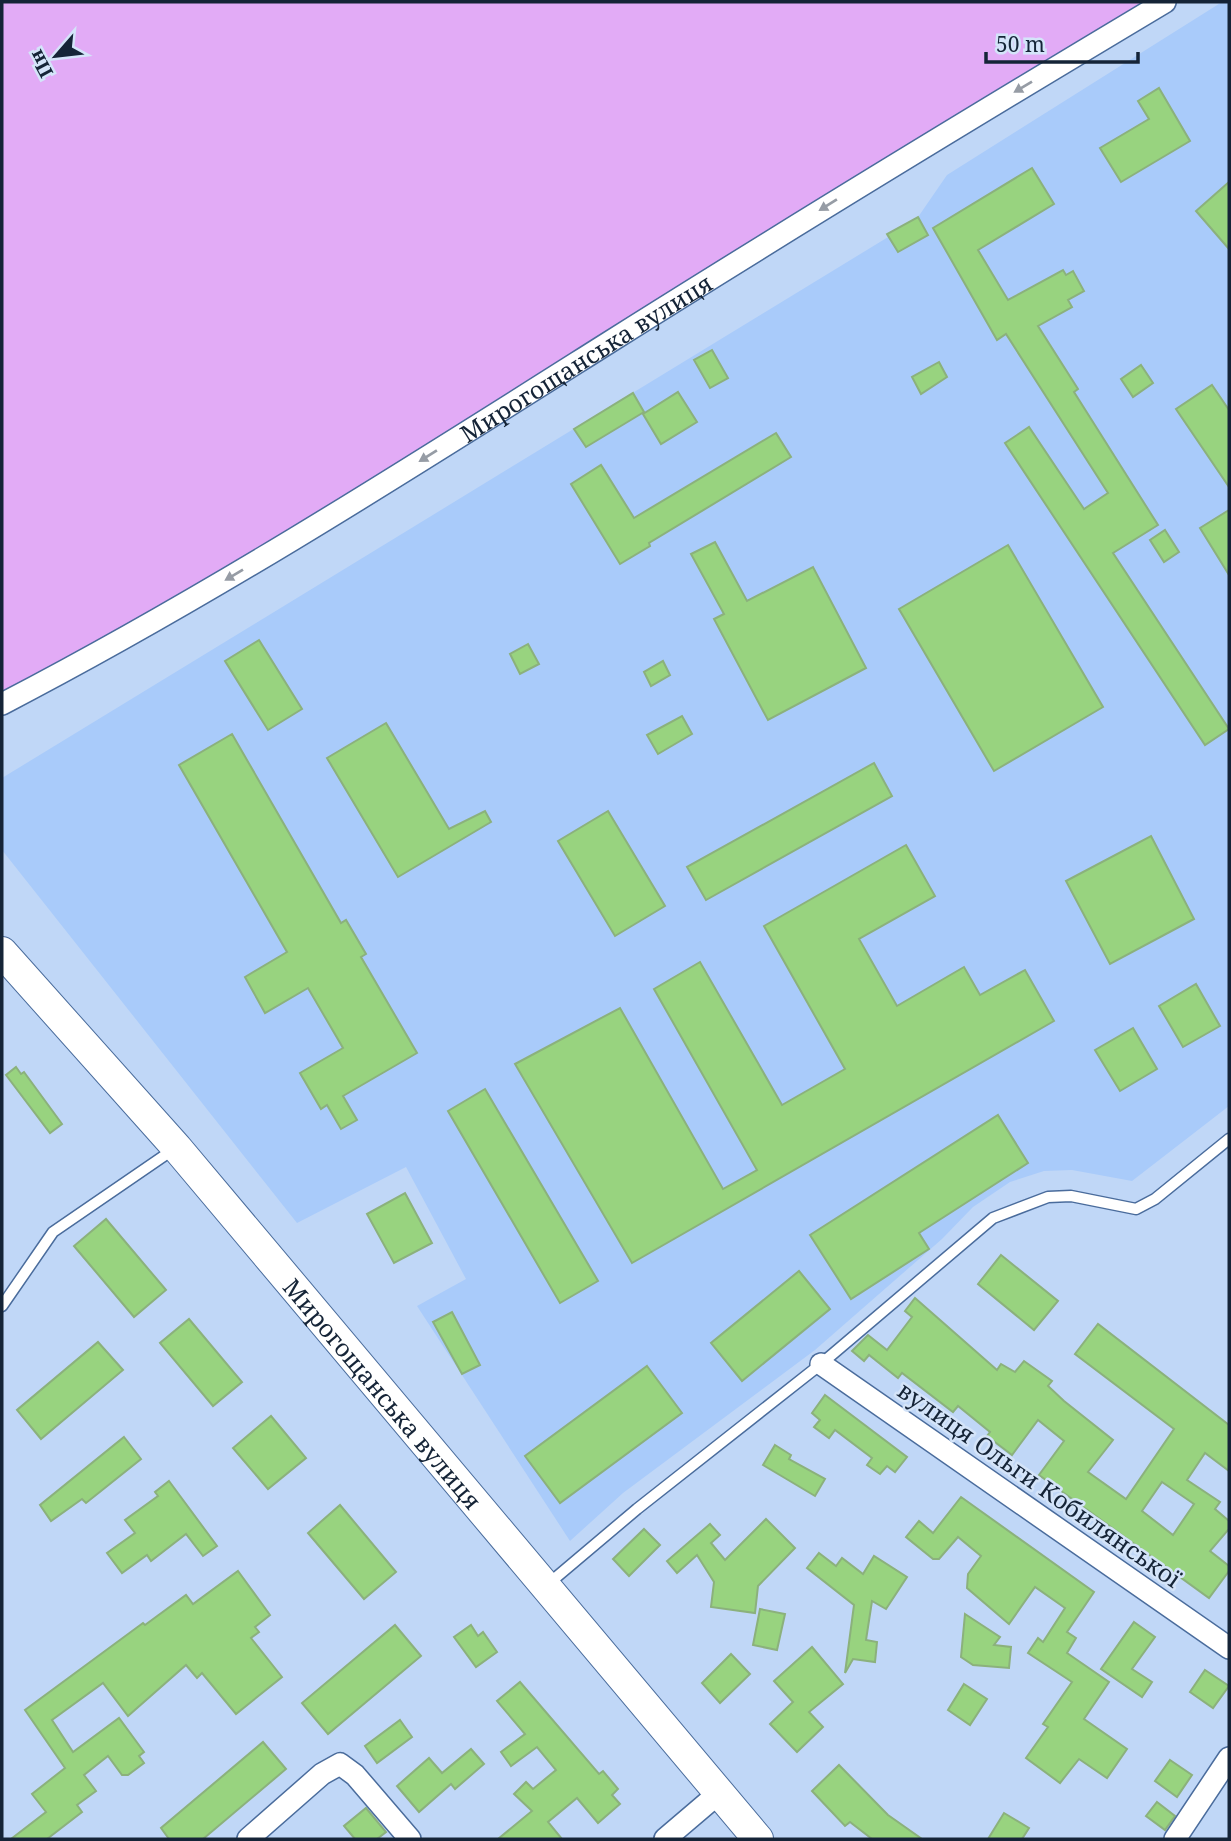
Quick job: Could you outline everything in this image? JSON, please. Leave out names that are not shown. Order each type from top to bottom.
[{"type":"main road","name":"Мирогощанська вулиця","points":[[2,952],[177,1148],[758,1839]]},
{"type":"street","name":"Мирогощанська вулиця","points":[[2,704],[126,640],[349,505],[881,172],[1165,2]]},
{"type":"street","name":"вулиця Ольги Кобилянської","points":[[821,1364],[1229,1648]]},
{"type":"street","points":[[1175,1839],[1229,1758]]},
{"type":"street","points":[[248,1839],[322,1774],[341,1764],[349,1768],[411,1839]]},
{"type":"street","points":[[664,1839],[719,1793]]},
{"type":"lane","points":[[545,1587],[637,1508],[821,1364],[993,1218],[1048,1197],[1071,1196],[1136,1209],[1155,1199],[1229,1139]]},
{"type":"lane","points":[[2,1306],[24,1278],[35,1255],[53,1232],[177,1148]]},
{"type":"shaded area","points":[[2,2],[1165,2],[2,704]]},
{"type":"shaded area","points":[[1222,2],[1229,2],[1229,1106],[1132,1181],[1072,1170],[1044,1171],[1010,1182],[973,1207],[942,1239],[815,1350],[623,1493],[570,1541],[417,1306],[466,1279],[406,1167],[297,1223],[2,850],[2,778],[916,220],[947,175]]},
{"type":"building","points":[[1159,88],[1190,141],[1121,182],[1100,148],[1149,119],[1138,101]]},
{"type":"building","points":[[1032,168],[1054,204],[978,250],[1008,300],[1063,270],[1066,275],[1073,271],[1084,291],[1068,300],[1072,307],[1038,326],[1078,389],[1074,392],[1158,525],[1113,553],[1229,729],[1205,745],[1005,443],[1029,427],[1084,509],[1108,493],[1006,334],[997,340],[933,228]]},
{"type":"building","points":[[1229,182],[1229,249],[1196,211]]},
{"type":"building","points":[[918,217],[928,235],[898,252],[887,234]]},
{"type":"building","points":[[712,350],[728,378],[710,388],[694,360]]},
{"type":"building","points":[[939,362],[947,377],[921,394],[912,377]]},
{"type":"building","points":[[1141,365],[1153,383],[1133,397],[1121,379]]},
{"type":"building","points":[[1212,385],[1229,410],[1229,487],[1176,409]]},
{"type":"building","points":[[678,392],[697,422],[661,444],[643,414]]},
{"type":"building","points":[[633,393],[644,412],[586,447],[574,429]]},
{"type":"building","points":[[776,433],[791,457],[649,543],[650,546],[620,564],[571,484],[601,465],[634,518]]},
{"type":"building","points":[[1229,510],[1229,575],[1200,528]]},
{"type":"building","points":[[1165,530],[1179,552],[1164,562],[1150,540]]},
{"type":"building","points":[[715,542],[747,601],[813,567],[866,668],[768,720],[714,619],[724,614],[691,554]]},
{"type":"building","points":[[1008,545],[1103,707],[994,771],[899,609]]},
{"type":"building","points":[[259,640],[302,709],[268,730],[225,661]]},
{"type":"building","points":[[528,644],[539,664],[520,674],[510,654]]},
{"type":"building","points":[[663,661],[670,675],[651,686],[644,672]]},
{"type":"building","points":[[682,716],[692,734],[658,754],[647,735]]},
{"type":"building","points":[[386,723],[449,829],[485,811],[491,822],[398,877],[327,758]]},
{"type":"building","points":[[232,734],[341,923],[346,920],[366,954],[361,957],[417,1053],[343,1096],[357,1120],[341,1129],[327,1105],[321,1109],[300,1073],[343,1048],[308,988],[265,1013],[245,977],[287,952],[179,765]]},
{"type":"building","points":[[874,763],[892,796],[706,900],[687,867]]},
{"type":"building","points":[[608,811],[665,906],[615,936],[558,841]]},
{"type":"building","points":[[1151,836],[1194,919],[1110,964],[1066,881]]},
{"type":"building","points":[[906,845],[935,896],[859,939],[897,1006],[964,967],[980,995],[1025,970],[1054,1021],[632,1263],[515,1064],[620,1008],[723,1189],[757,1170],[654,989],[700,962],[782,1105],[845,1069],[764,926]]},
{"type":"building","points":[[1196,984],[1220,1026],[1183,1047],[1159,1006]]},
{"type":"building","points":[[1133,1028],[1157,1069],[1120,1091],[1095,1050]]},
{"type":"building","points":[[16,1067],[21,1074],[24,1072],[62,1124],[50,1133],[6,1075]]},
{"type":"building","points":[[485,1089],[598,1281],[560,1303],[448,1111]]},
{"type":"building","points":[[998,1115],[1028,1163],[919,1233],[929,1249],[851,1299],[810,1235]]},
{"type":"building","points":[[405,1193],[432,1243],[394,1263],[367,1214]]},
{"type":"building","points":[[106,1219],[166,1290],[134,1317],[74,1246]]},
{"type":"building","points":[[1001,1255],[1058,1301],[1034,1330],[978,1284]]},
{"type":"building","points":[[799,1271],[830,1309],[742,1381],[711,1343]]},
{"type":"building","points":[[915,1298],[997,1370],[1001,1364],[1015,1372],[1024,1361],[1052,1381],[1048,1386],[1113,1440],[1088,1472],[1126,1499],[1174,1429],[1075,1354],[1098,1324],[1229,1425],[1229,1471],[1205,1453],[1187,1480],[1220,1502],[1215,1509],[1229,1521],[1229,1529],[1210,1551],[1229,1566],[1229,1571],[1209,1598],[1039,1475],[1064,1441],[1038,1420],[1012,1455],[987,1436],[990,1432],[958,1406],[953,1412],[902,1373],[898,1378],[869,1355],[864,1361],[852,1351],[868,1335],[887,1350],[912,1317],[905,1311]],"holes":[[[1162,1482],[1194,1504],[1173,1535],[1142,1511]]]},
{"type":"building","points":[[452,1312],[480,1365],[462,1374],[433,1322]]},
{"type":"building","points":[[189,1319],[242,1382],[213,1406],[160,1343]]},
{"type":"building","points":[[98,1342],[123,1370],[41,1439],[17,1410]]},
{"type":"building","points":[[647,1366],[682,1413],[560,1503],[525,1456]]},
{"type":"building","points":[[825,1395],[907,1457],[895,1472],[887,1466],[880,1474],[867,1465],[872,1458],[835,1430],[829,1438],[814,1427],[820,1420],[812,1413]]},
{"type":"building","points":[[271,1416],[306,1458],[268,1489],[233,1448]]},
{"type":"building","points":[[124,1437],[141,1459],[86,1503],[82,1499],[51,1521],[40,1505]]},
{"type":"building","points":[[775,1445],[791,1455],[789,1459],[825,1479],[815,1496],[763,1465]]},
{"type":"building","points":[[169,1481],[217,1546],[203,1556],[186,1534],[151,1561],[147,1555],[122,1573],[107,1553],[135,1533],[125,1520],[158,1496],[155,1492]]},
{"type":"building","points":[[961,1497],[1094,1592],[1067,1632],[1076,1638],[1067,1653],[1109,1682],[1084,1719],[1127,1749],[1107,1778],[1079,1759],[1060,1783],[1026,1758],[1048,1727],[1043,1724],[1072,1682],[1028,1653],[1038,1638],[1043,1642],[1065,1608],[1035,1587],[1009,1624],[967,1588],[968,1574],[981,1556],[958,1537],[939,1559],[933,1559],[906,1537],[919,1521],[933,1533]]},
{"type":"building","points":[[340,1505],[396,1572],[364,1599],[308,1533]]},
{"type":"building","points":[[766,1519],[795,1548],[758,1586],[755,1613],[711,1607],[714,1582],[697,1555],[677,1573],[667,1561],[710,1524],[720,1535],[711,1543],[725,1560]]},
{"type":"building","points":[[644,1529],[660,1545],[629,1576],[613,1559]]},
{"type":"building","points":[[819,1553],[836,1566],[842,1558],[863,1574],[874,1556],[907,1577],[886,1609],[872,1601],[866,1640],[877,1642],[875,1662],[853,1659],[845,1673],[854,1605],[807,1568]]},
{"type":"building","points":[[238,1571],[270,1615],[255,1627],[259,1632],[251,1638],[282,1677],[236,1714],[202,1673],[197,1678],[186,1665],[128,1716],[103,1683],[52,1720],[73,1752],[119,1718],[144,1752],[139,1756],[144,1763],[128,1775],[122,1775],[108,1756],[84,1775],[96,1791],[77,1805],[82,1812],[47,1839],[11,1839],[46,1812],[32,1794],[65,1768],[25,1710],[143,1623],[145,1625],[186,1595],[193,1604]]},
{"type":"building","points":[[760,1609],[785,1614],[777,1650],[753,1645]]},
{"type":"building","points":[[965,1614],[1000,1637],[994,1645],[1011,1647],[1009,1668],[973,1665],[961,1657]]},
{"type":"building","points":[[1134,1622],[1155,1637],[1132,1669],[1152,1682],[1142,1697],[1101,1669]]},
{"type":"building","points":[[395,1625],[421,1656],[328,1734],[302,1703]]},
{"type":"building","points":[[471,1625],[478,1636],[483,1632],[497,1652],[476,1667],[454,1637]]},
{"type":"building","points":[[812,1647],[843,1684],[809,1712],[823,1727],[797,1752],[770,1724],[793,1702],[774,1681]]},
{"type":"building","points":[[731,1654],[750,1674],[720,1703],[702,1683]]},
{"type":"building","points":[[1205,1670],[1229,1686],[1213,1708],[1190,1692]]},
{"type":"building","points":[[520,1682],[599,1774],[603,1771],[618,1789],[612,1795],[620,1804],[598,1823],[577,1798],[548,1822],[562,1839],[498,1839],[532,1811],[514,1794],[526,1782],[533,1789],[556,1770],[537,1747],[511,1766],[501,1752],[525,1734],[497,1701]]},
{"type":"building","points":[[964,1684],[987,1699],[970,1725],[948,1710]]},
{"type":"building","points":[[400,1720],[412,1737],[377,1763],[365,1746]]},
{"type":"building","points":[[263,1742],[286,1769],[203,1839],[169,1839],[161,1828]]},
{"type":"building","points":[[471,1749],[484,1764],[455,1789],[451,1784],[419,1812],[397,1786],[429,1758],[442,1773]]},
{"type":"building","points":[[1170,1760],[1192,1775],[1177,1797],[1155,1781]]},
{"type":"building","points":[[839,1765],[888,1815],[922,1839],[872,1839],[850,1822],[845,1826],[812,1791]]},
{"type":"building","points":[[1157,1802],[1175,1816],[1165,1830],[1146,1816]]},
{"type":"building","points":[[366,1808],[386,1832],[377,1839],[355,1839],[344,1826]]},
{"type":"building","points":[[1004,1813],[1029,1828],[1022,1839],[988,1839]]}]
